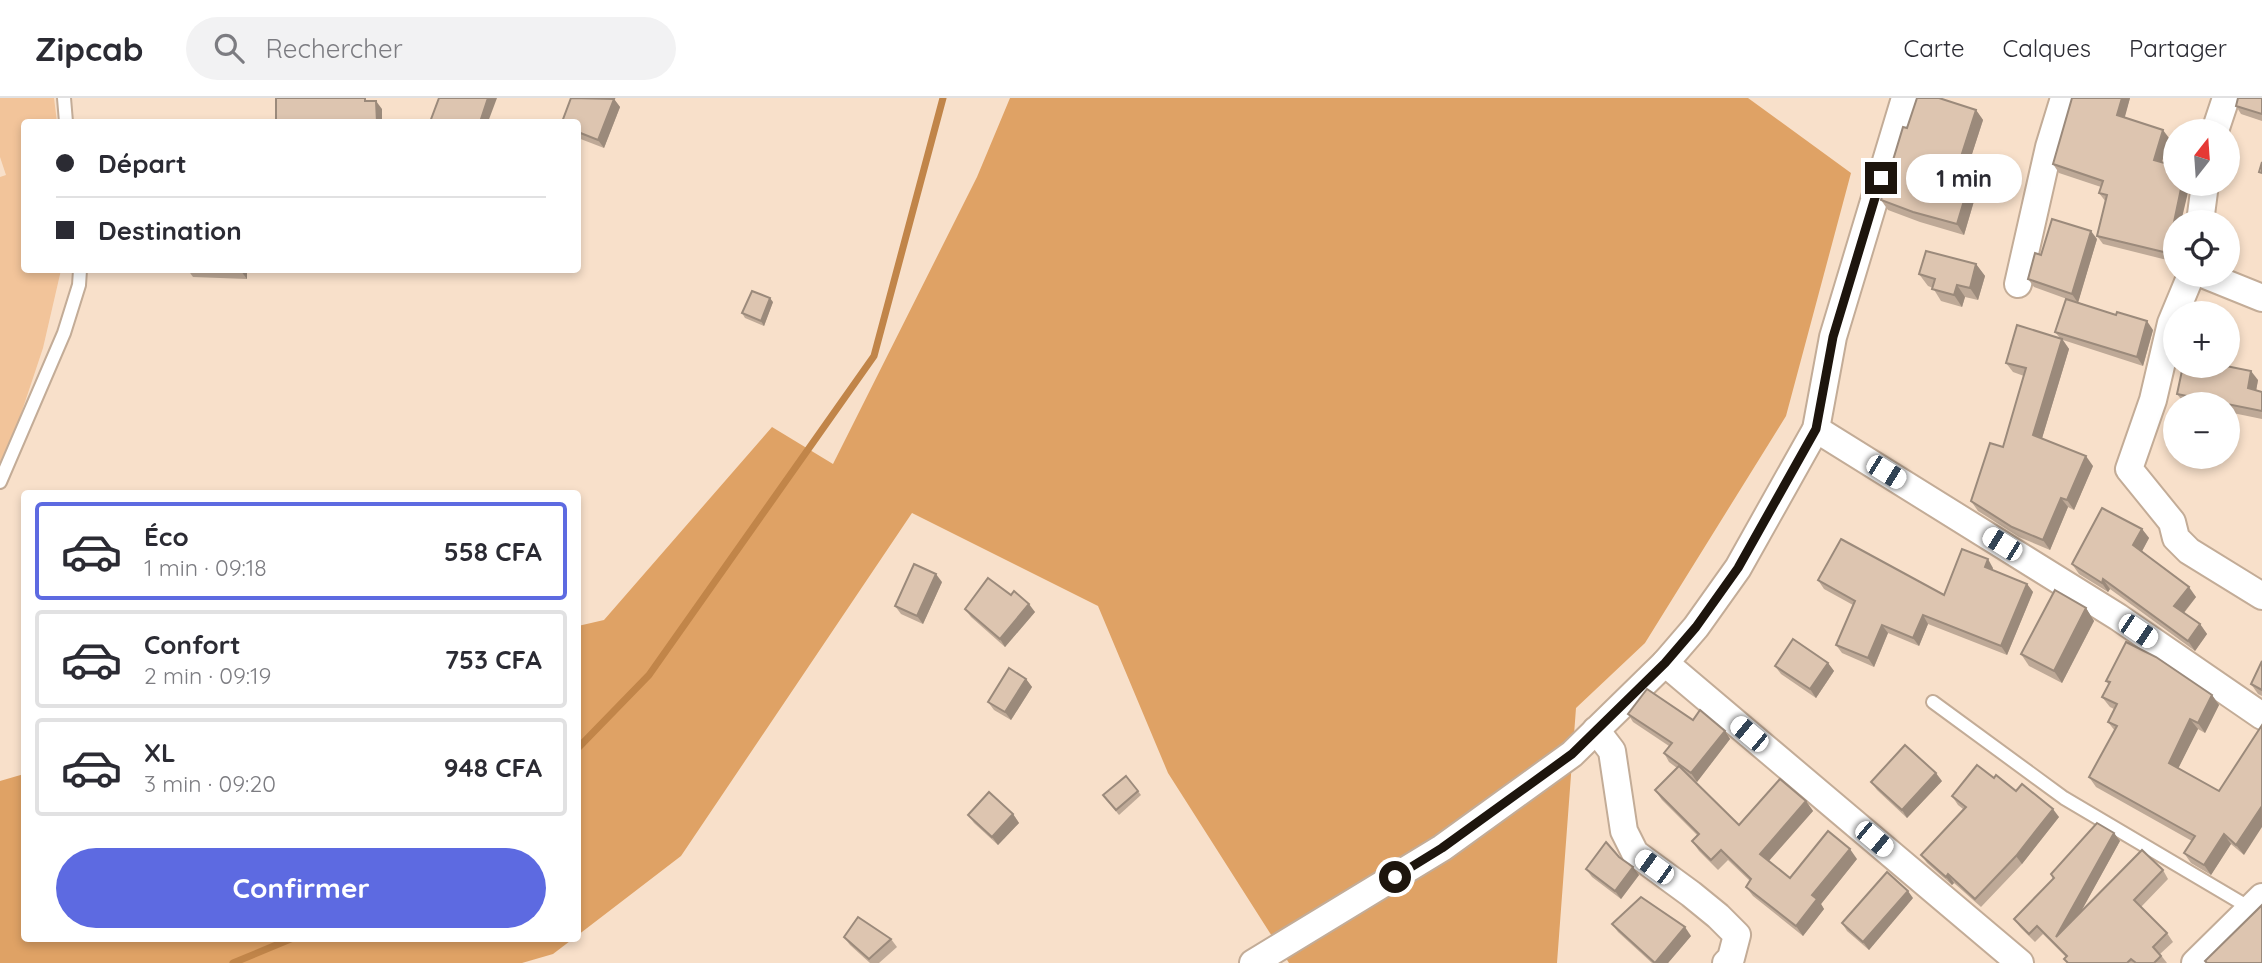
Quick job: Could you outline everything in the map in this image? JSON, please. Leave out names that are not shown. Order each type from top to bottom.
[{"type":"street","points":[[1253,963],[1442,848],[1572,754],[1665,663],[1696,627],[1738,568],[1816,429],[1833,337],[1905,98]]},
{"type":"street","points":[[2018,284],[2049,147],[2064,98]]},
{"type":"street","points":[[2220,119],[2226,98]]},
{"type":"street","points":[[2186,287],[2171,323],[2153,400],[2129,469],[2172,522],[2176,538],[2189,551],[2262,596]]},
{"type":"street","points":[[2235,287],[2262,298]]},
{"type":"street","points":[[1816,429],[2118,617],[2262,716]]},
{"type":"street","points":[[1665,663],[2020,963]]},
{"type":"street","points":[[1596,730],[1612,751],[1624,831],[1635,853],[1691,894],[1737,935],[1731,958],[1726,963]]},
{"type":"street","points":[[2195,963],[2256,902]]},
{"type":"lane","points":[[64,98],[66,119]]},
{"type":"lane","points":[[0,482],[64,333],[79,285],[80,273]]},
{"type":"lane","points":[[1933,702],[2064,798],[2256,902]]},
{"type":"shaded area","points":[[0,98],[54,98],[57,119],[21,119],[21,273],[60,273],[43,348],[17,426],[0,465],[0,177],[6,175],[0,157]]},
{"type":"shaded area","points":[[1010,98],[1748,98],[1851,173],[1786,416],[1645,643],[1576,708],[1557,963],[1289,963],[1168,773],[1098,606],[912,513],[681,856],[581,933],[581,625],[604,620],[772,427],[833,464],[977,177]]},
{"type":"shaded area","points":[[21,775],[21,942],[569,942],[553,954],[522,963],[0,963],[0,781]]},
{"type":"building","points":[[276,98],[365,98],[365,101],[376,101],[377,119],[276,119]]},
{"type":"building","points":[[439,98],[488,98],[481,119],[431,119]]},
{"type":"building","points":[[571,98],[614,99],[598,140],[581,133],[581,119],[563,119]]},
{"type":"building","points":[[1917,98],[1939,98],[1976,110],[1957,169],[1972,174],[1957,224],[1881,200],[1903,127],[1907,128]]},
{"type":"building","points":[[2072,98],[2122,98],[2117,115],[2163,130],[2154,160],[2163,163],[2163,196],[2179,196],[2177,210],[2163,210],[2163,252],[2097,236],[2107,195],[2099,193],[2103,181],[2053,164]]},
{"type":"building","points":[[2238,98],[2262,98],[2262,114],[2236,106]]},
{"type":"building","points":[[2052,219],[2091,231],[2072,294],[2028,279],[2035,253],[2041,255]]},
{"type":"building","points":[[1926,251],[1976,264],[1970,288],[1957,285],[1954,295],[1932,289],[1935,279],[1919,274]]},
{"type":"building","points":[[752,291],[770,298],[761,321],[742,313]]},
{"type":"building","points":[[2066,299],[2116,315],[2117,312],[2147,321],[2137,357],[2055,332]]},
{"type":"building","points":[[2017,325],[2062,339],[2033,435],[2086,456],[2067,500],[2061,498],[2043,540],[2012,527],[1971,501],[1990,443],[2003,447],[2026,368],[2006,363]]},
{"type":"building","points":[[2240,369],[2251,371],[2248,388],[2262,392],[2262,411],[2240,407],[2240,392],[2177,392],[2180,378],[2240,378]]},
{"type":"building","points":[[2102,508],[2142,529],[2133,545],[2189,587],[2174,606],[2200,624],[2188,641],[2103,579],[2102,583],[2072,564]]},
{"type":"building","points":[[1841,539],[1944,595],[1962,549],[1988,559],[1985,567],[2027,584],[2001,646],[1923,615],[1913,638],[1882,625],[1868,658],[1836,645],[1855,601],[1818,580]]},
{"type":"building","points":[[914,564],[936,574],[917,616],[895,606]]},
{"type":"building","points":[[988,578],[1011,595],[1014,591],[1029,604],[1000,639],[965,609]]},
{"type":"building","points":[[2055,590],[2086,608],[2054,671],[2021,654]]},
{"type":"building","points":[[1793,639],[1828,663],[1810,689],[1775,666]]},
{"type":"building","points":[[2126,642],[2156,657],[2212,695],[2198,723],[2190,719],[2169,763],[2219,791],[2262,725],[2262,806],[2236,845],[2224,834],[2204,865],[2184,853],[2195,836],[2089,777],[2117,726],[2108,722],[2117,704],[2102,697],[2110,682],[2106,681]]},
{"type":"building","points":[[2262,661],[2262,690],[2251,684]]},
{"type":"building","points":[[1009,668],[1026,679],[1005,712],[988,702]]},
{"type":"building","points":[[1647,689],[1693,720],[1700,710],[1725,731],[1691,773],[1664,753],[1672,743],[1628,714]]},
{"type":"building","points":[[1905,745],[1936,773],[1902,810],[1871,782]]},
{"type":"building","points":[[1977,765],[1994,778],[1996,775],[2016,791],[2022,784],[2053,809],[2016,856],[1975,899],[1948,874],[1946,877],[1921,855],[1966,807],[1952,796]]},
{"type":"building","points":[[1679,766],[1739,825],[1780,779],[1806,801],[1760,854],[1790,878],[1828,831],[1850,849],[1812,895],[1817,899],[1796,926],[1746,887],[1751,879],[1721,850],[1711,860],[1692,841],[1699,834],[1655,790]]},
{"type":"building","points":[[1126,776],[1138,791],[1116,810],[1103,795]]},
{"type":"building","points":[[989,792],[1013,814],[992,837],[968,815]]},
{"type":"building","points":[[2097,823],[2114,833],[2056,937],[2142,850],[2163,870],[2134,900],[2167,933],[2153,947],[2161,956],[2154,963],[2136,963],[2131,959],[2127,963],[2068,963],[2064,959],[2067,956],[2037,926],[2029,934],[2014,919],[2054,878],[2051,874]]},
{"type":"building","points":[[1606,842],[1619,857],[1633,867],[1615,891],[1586,869]]},
{"type":"building","points":[[1887,872],[1908,891],[1863,942],[1842,923]]},
{"type":"building","points":[[1641,897],[1685,927],[1655,963],[1612,924]]},
{"type":"building","points":[[2262,905],[2262,963],[2207,963],[2205,961]]},
{"type":"building","points":[[858,917],[891,939],[869,959],[844,937]]},
{"type":"waterway","points":[[581,745],[649,675],[874,356],[943,98]]},
{"type":"waterway","points":[[233,963],[283,942]]},
{"type":"route","points":[[1395,877],[1442,848],[1572,754],[1665,663],[1696,627],[1738,568],[1816,429],[1833,337],[1881,178]]}]
